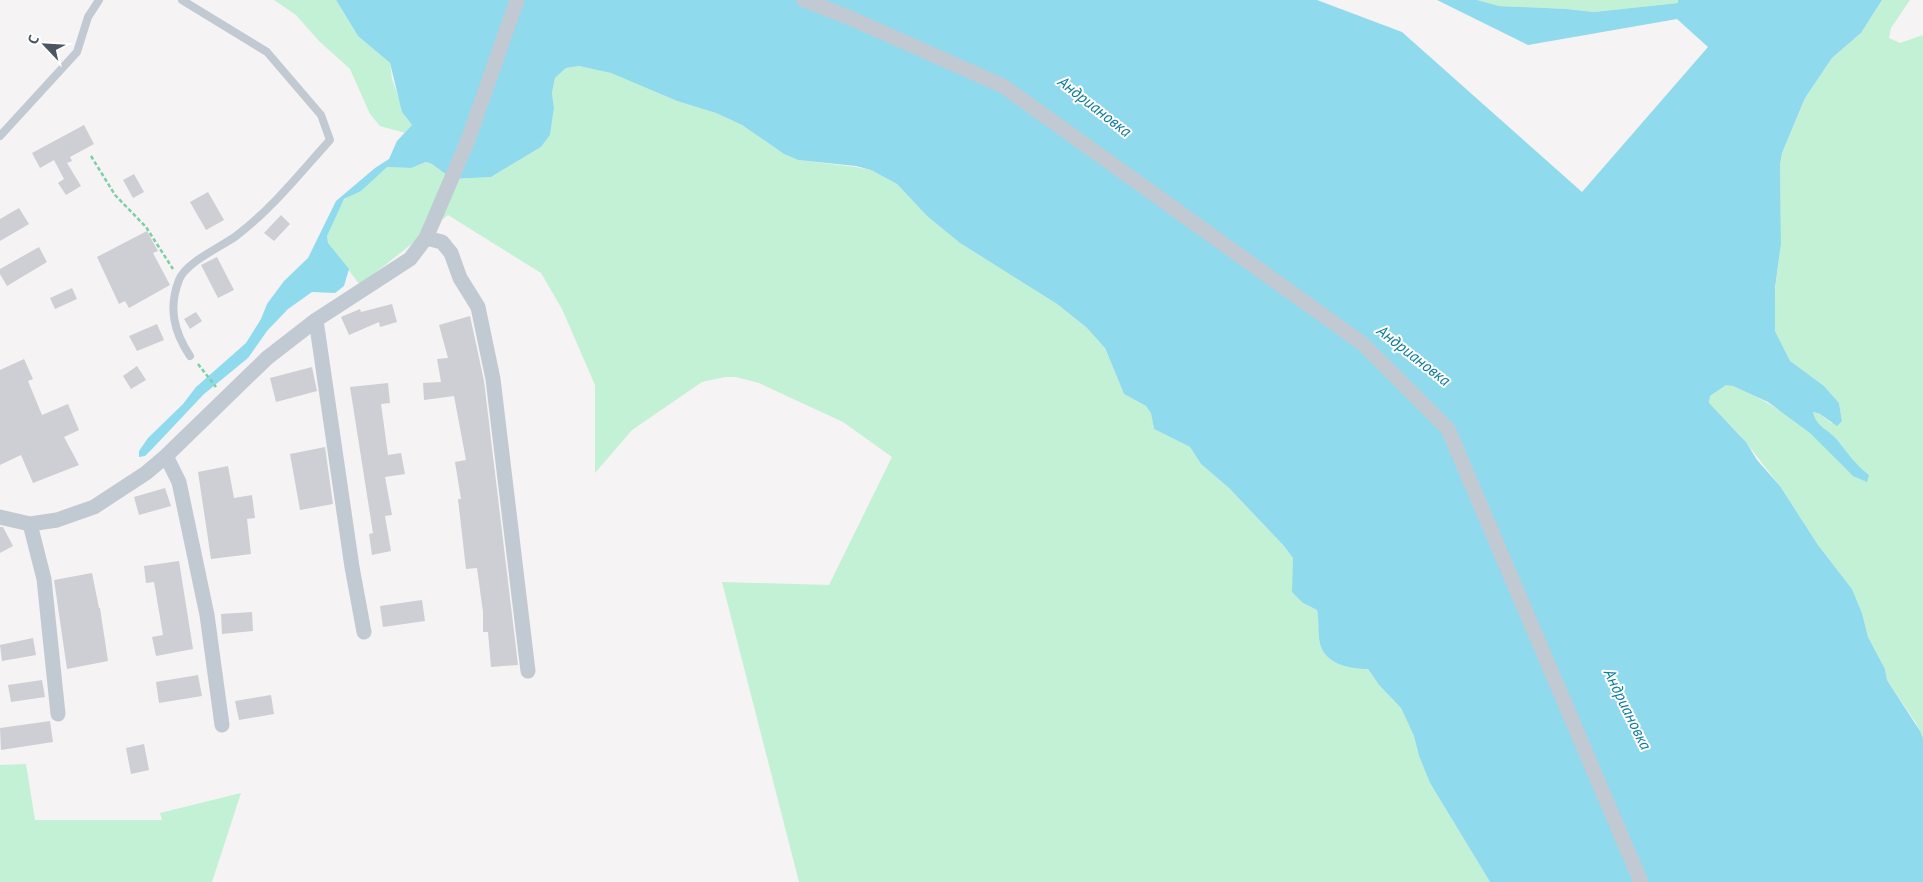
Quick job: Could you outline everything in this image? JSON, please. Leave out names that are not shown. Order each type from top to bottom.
[{"type":"street","points":[[0,517],[30,524],[57,520],[94,507],[146,473],[166,456],[267,358],[316,320],[410,259],[426,238],[468,140],[517,0]]},
{"type":"street","points":[[804,0],[848,17],[1004,86],[1363,344],[1448,429],[1641,882]]},
{"type":"street","points":[[426,238],[442,242],[451,253],[460,278],[478,307],[493,380],[528,671]]},
{"type":"street","points":[[316,320],[352,566],[364,632]]},
{"type":"street","points":[[166,456],[179,482],[207,615],[222,725]]},
{"type":"street","points":[[30,524],[44,579],[58,714]]},
{"type":"lane","points":[[0,136],[77,52],[88,17],[99,0]]},
{"type":"lane","points":[[182,0],[267,52],[321,116],[330,140],[279,198],[236,236],[196,262],[179,278],[173,320],[178,338],[190,356]]},
{"type":"path","points":[[92,156],[115,195],[146,227],[179,278]]},
{"type":"path","points":[[203,370],[218,390]]},
{"type":"green space","points":[[274,0],[336,0],[358,36],[390,63],[392,79],[405,116],[412,125],[405,133],[380,126],[370,114],[350,69],[319,41],[296,15]]},
{"type":"green space","points":[[1477,0],[1678,0],[1678,3],[1594,12],[1499,6]]},
{"type":"green space","points":[[1882,0],[1910,0],[1891,28],[1889,38],[1900,43],[1923,35],[1923,738],[1916,723],[1887,680],[1885,669],[1868,637],[1862,613],[1852,589],[1818,545],[1780,486],[1740,435],[1709,404],[1710,396],[1726,385],[1753,395],[1780,410],[1804,428],[1819,440],[1850,472],[1866,481],[1840,443],[1815,420],[1812,412],[1820,414],[1831,423],[1842,421],[1839,403],[1824,386],[1790,362],[1775,331],[1774,298],[1781,244],[1780,165],[1782,153],[1805,98],[1832,58],[1861,33]]},
{"type":"green space","points":[[579,66],[611,73],[677,101],[716,113],[742,125],[784,154],[798,160],[871,170],[897,184],[927,216],[960,243],[1057,304],[1086,327],[1105,348],[1124,394],[1146,406],[1151,412],[1154,429],[1190,447],[1201,464],[1229,488],[1293,558],[1293,574],[1303,603],[1317,610],[1321,647],[1330,659],[1336,663],[1352,668],[1368,669],[1379,685],[1401,708],[1414,736],[1419,756],[1430,783],[1490,882],[799,882],[722,582],[829,585],[892,457],[843,422],[759,383],[736,377],[725,377],[702,382],[632,430],[595,473],[595,385],[562,309],[541,273],[448,215],[360,285],[328,243],[327,236],[340,203],[387,167],[411,168],[426,162],[432,164],[452,179],[491,177],[541,147],[550,135],[554,108],[552,93],[555,78],[566,68]]},
{"type":"green space","points":[[26,764],[35,820],[162,820],[160,813],[241,793],[212,882],[0,882],[0,765]]},
{"type":"water","name":"Андриановка","points":[[336,0],[1317,0],[1402,32],[1582,192],[1708,47],[1677,19],[1528,45],[1437,0],[1477,0],[1499,6],[1594,12],[1678,3],[1678,0],[1882,0],[1861,33],[1832,58],[1805,98],[1782,153],[1780,165],[1781,244],[1775,288],[1775,331],[1790,361],[1824,386],[1839,403],[1842,421],[1837,426],[1820,414],[1813,412],[1814,417],[1820,425],[1836,438],[1856,464],[1869,475],[1867,482],[1853,476],[1810,433],[1768,402],[1733,386],[1726,385],[1710,396],[1709,403],[1746,442],[1757,460],[1780,486],[1818,545],[1852,589],[1862,613],[1868,637],[1885,669],[1887,680],[1920,731],[1923,738],[1923,882],[1490,882],[1430,783],[1419,756],[1414,736],[1401,708],[1379,685],[1368,669],[1352,668],[1336,663],[1330,659],[1321,647],[1317,610],[1303,603],[1292,592],[1293,558],[1229,488],[1201,464],[1190,447],[1154,429],[1151,413],[1146,406],[1124,394],[1105,348],[1086,327],[1057,304],[960,243],[927,216],[897,184],[871,170],[856,166],[798,160],[784,154],[742,125],[716,113],[677,101],[611,73],[579,66],[566,68],[555,78],[552,93],[554,108],[550,135],[541,147],[491,177],[452,179],[432,164],[426,162],[411,168],[387,167],[361,191],[344,199],[327,236],[328,243],[349,269],[344,286],[335,293],[312,292],[288,309],[267,331],[248,358],[204,394],[145,456],[139,457],[139,451],[148,438],[183,404],[196,387],[246,343],[261,319],[267,304],[284,281],[308,258],[336,201],[375,168],[389,159],[397,141],[412,125],[402,112],[390,63],[358,36]]},
{"type":"building","points":[[84,125],[94,144],[70,157],[72,161],[67,163],[81,186],[66,195],[58,183],[64,179],[54,160],[40,168],[32,153]]},
{"type":"building","points":[[134,174],[144,192],[133,198],[123,180]]},
{"type":"building","points":[[208,192],[224,220],[206,230],[190,202]]},
{"type":"building","points":[[19,208],[29,224],[0,241],[0,219]]},
{"type":"building","points":[[281,215],[290,224],[274,241],[264,233]]},
{"type":"building","points":[[147,231],[158,251],[153,253],[170,285],[129,308],[125,301],[119,304],[97,257]]},
{"type":"building","points":[[39,247],[47,262],[7,286],[0,274],[0,269]]},
{"type":"building","points":[[217,257],[234,290],[218,298],[201,265]]},
{"type":"building","points":[[72,288],[77,299],[55,309],[50,298]]},
{"type":"building","points":[[392,304],[397,322],[380,327],[379,322],[349,335],[341,317],[360,309],[361,312]]},
{"type":"building","points":[[196,312],[202,321],[190,329],[184,319]]},
{"type":"building","points":[[470,316],[484,381],[518,665],[491,667],[488,632],[483,632],[483,612],[477,568],[466,569],[458,499],[461,499],[455,462],[466,460],[454,396],[424,400],[423,383],[441,382],[437,359],[448,358],[439,325]]},
{"type":"building","points":[[157,324],[164,340],[137,351],[129,336]]},
{"type":"building","points":[[24,359],[33,379],[28,381],[42,415],[68,404],[79,430],[64,437],[79,465],[33,483],[21,455],[0,465],[0,370]]},
{"type":"building","points":[[137,366],[146,380],[131,389],[123,376]]},
{"type":"building","points":[[312,367],[317,391],[276,402],[270,378]]},
{"type":"building","points":[[388,383],[390,403],[381,404],[388,455],[401,453],[405,474],[385,477],[392,515],[385,516],[391,551],[372,555],[369,534],[373,533],[350,387]]},
{"type":"building","points":[[325,447],[333,504],[300,510],[290,454]]},
{"type":"building","points":[[228,466],[234,498],[252,495],[255,518],[247,519],[251,554],[211,559],[198,472]]},
{"type":"building","points":[[165,488],[171,506],[139,515],[134,497]]},
{"type":"building","points":[[0,527],[3,527],[13,546],[0,553]]},
{"type":"building","points":[[179,561],[193,649],[156,656],[152,637],[163,635],[154,582],[146,583],[144,566]]},
{"type":"building","points":[[92,573],[100,608],[108,661],[67,669],[54,580]]},
{"type":"building","points":[[422,600],[425,621],[383,627],[380,606]]},
{"type":"building","points":[[252,612],[253,631],[222,634],[221,614]]},
{"type":"building","points":[[33,638],[36,655],[2,661],[0,645]]},
{"type":"building","points":[[198,675],[202,696],[159,703],[156,682]]},
{"type":"building","points":[[42,680],[45,697],[11,702],[8,685]]},
{"type":"building","points":[[271,695],[274,714],[239,720],[235,701]]},
{"type":"building","points":[[50,721],[53,742],[1,750],[0,728]]},
{"type":"building","points":[[144,744],[149,770],[131,774],[126,748]]}]
